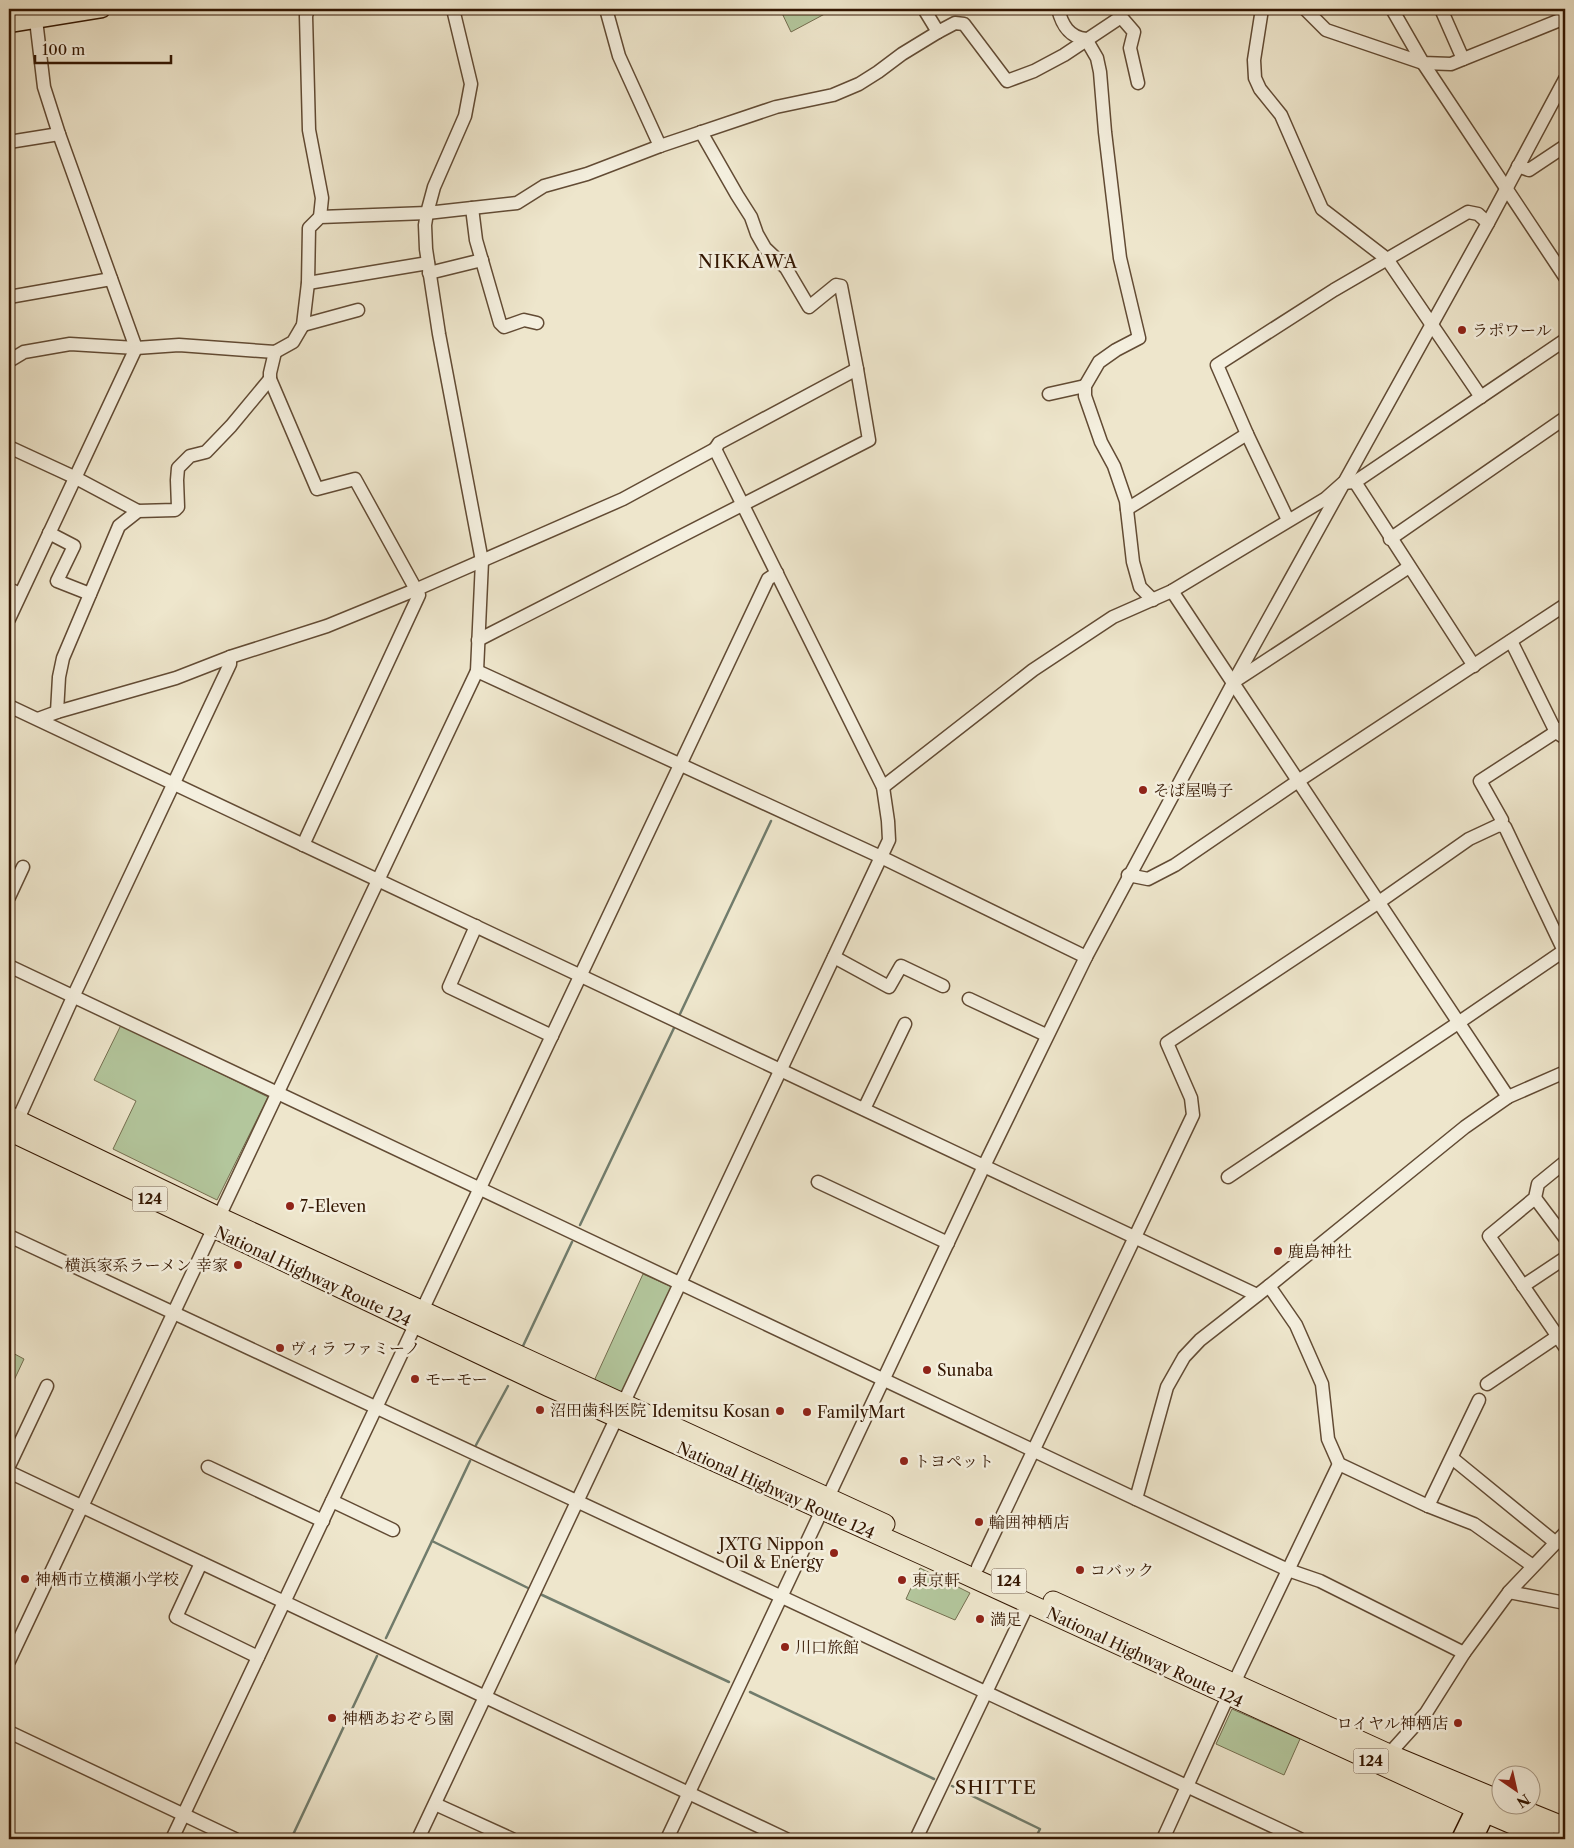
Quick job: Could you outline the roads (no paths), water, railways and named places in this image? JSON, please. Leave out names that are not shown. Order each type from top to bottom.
[{"type":"highway","name":"National Highway Route 124","points":[[11,1128],[618,1411],[825,1504],[978,1567],[1231,1690],[1487,1804]]},
{"type":"highway","name":"National Highway Route 124","points":[[825,1504],[1028,1604],[1231,1690],[1389,1754],[1487,1804],[1547,1839]]},
{"type":"highway","points":[[1537,1816],[1565,1827]]},
{"type":"main road","points":[[9,24],[37,14],[102,9]]},
{"type":"main road","points":[[1460,1839],[1487,1804]]},
{"type":"main road","points":[[1474,1839],[1487,1804]]},
{"type":"street","points":[[9,361],[24,352],[70,344],[136,348],[179,345],[275,352],[293,342],[303,325],[308,283],[309,228],[320,217],[322,198],[309,130],[306,16],[308,9]]},
{"type":"street","points":[[9,1661],[477,670],[482,561],[439,334],[428,268],[425,226],[434,187],[465,116],[471,84],[453,9]]},
{"type":"street","points":[[606,9],[619,56],[660,146]]},
{"type":"street","points":[[924,9],[938,32]]},
{"type":"street","points":[[1058,9],[1065,28],[1078,38],[1086,39]]},
{"type":"street","points":[[1262,9],[1254,60],[1255,78],[1260,89],[1281,114],[1322,210],[1388,259],[1481,397]]},
{"type":"street","points":[[1305,9],[1326,30],[1423,63],[1451,64],[1565,18]]},
{"type":"street","points":[[1392,9],[1423,63],[1565,277]]},
{"type":"street","points":[[1442,9],[1463,59]]},
{"type":"street","points":[[320,217],[427,213],[517,203],[544,186],[587,174],[660,146],[776,107],[833,95],[850,88],[878,72],[902,54],[955,23],[964,24],[1007,80],[1034,71],[1064,55],[1123,13],[1134,32],[1130,48],[1138,83]]},
{"type":"street","points":[[9,619],[14,592],[49,533],[136,348],[44,87],[37,14]]},
{"type":"street","points":[[1086,39],[1097,58],[1100,72],[1120,258],[1139,338],[1116,350],[1099,362],[1085,386],[1085,396],[1101,442],[1114,466],[1128,509],[1133,562],[1140,587],[1153,600]]},
{"type":"street","points":[[667,1839],[1046,1035],[1128,876],[1232,683],[1349,483],[1430,324],[1488,223],[1565,79]]},
{"type":"street","points":[[478,640],[869,440],[841,286],[836,285],[808,307],[786,268],[765,248],[757,234],[751,217],[736,195],[701,132]]},
{"type":"street","points":[[9,142],[59,134]]},
{"type":"street","points":[[1518,166],[1529,170],[1565,146]]},
{"type":"street","points":[[472,208],[476,240],[500,323],[504,327],[524,320],[537,323]]},
{"type":"street","points":[[1288,520],[1217,365],[1334,290],[1468,212],[1478,214],[1488,223]]},
{"type":"street","points":[[308,283],[482,260]]},
{"type":"street","points":[[9,297],[111,279]]},
{"type":"street","points":[[303,325],[358,310]]},
{"type":"street","points":[[884,787],[1034,670],[1114,617],[1172,591],[1325,499],[1565,340]]},
{"type":"street","points":[[275,352],[270,379],[317,489],[355,480],[419,595],[303,845]]},
{"type":"street","points":[[38,719],[176,678],[230,657],[327,626],[415,590],[623,499],[715,449],[719,443],[857,369]]},
{"type":"street","points":[[9,448],[74,477],[138,512],[175,510],[178,507],[178,468],[190,456],[206,452],[231,426],[270,379]]},
{"type":"street","points":[[1049,394],[1085,386]]},
{"type":"street","points":[[1390,539],[1565,418]]},
{"type":"street","points":[[1128,509],[1248,434]]},
{"type":"street","points":[[418,1839],[618,1411],[680,1284],[889,840],[884,787],[715,449]]},
{"type":"street","points":[[1349,483],[1390,539],[1474,666]]},
{"type":"street","points":[[57,712],[59,677],[63,658],[119,526],[138,512]]},
{"type":"street","points":[[49,533],[74,546],[58,581],[90,594]]},
{"type":"street","points":[[1232,683],[1409,567]]},
{"type":"street","points":[[172,1839],[679,764],[768,579],[777,573]]},
{"type":"street","points":[[1172,591],[1508,1097]]},
{"type":"street","points":[[1128,876],[1148,879],[1175,865],[1565,604]]},
{"type":"street","points":[[978,1567],[1194,1115],[1192,1098],[1167,1043],[1470,839],[1499,825],[1502,820],[1480,781],[1562,732],[1511,641]]},
{"type":"street","points":[[11,1128],[230,664],[230,657]]},
{"type":"street","points":[[477,670],[881,857],[1086,957]]},
{"type":"street","points":[[9,706],[173,785],[260,824],[1257,1294]]},
{"type":"street","points":[[1228,1177],[1458,1024],[1565,950],[1505,827],[1499,825]]},
{"type":"street","points":[[9,897],[22,867]]},
{"type":"street","points":[[476,926],[449,987],[552,1036]]},
{"type":"street","points":[[834,957],[888,987],[901,966],[943,986]]},
{"type":"street","points":[[9,966],[1033,1451],[1288,1570],[1320,1581],[1464,1653]]},
{"type":"street","points":[[969,999],[1046,1035]]},
{"type":"street","points":[[864,1109],[906,1024]]},
{"type":"street","points":[[1136,1499],[1167,1387],[1184,1357],[1200,1340],[1465,1127],[1508,1097],[1565,1072]]},
{"type":"street","points":[[1487,1384],[1562,1341],[1489,1236],[1534,1198],[1538,1184],[1565,1162]]},
{"type":"street","points":[[818,1182],[948,1243]]},
{"type":"street","points":[[1534,1198],[1565,1238]]},
{"type":"street","points":[[9,1236],[1300,1839]]},
{"type":"street","points":[[1523,1286],[1565,1258]]},
{"type":"street","points":[[1269,1286],[1296,1325],[1322,1384],[1328,1439],[1339,1464],[1428,1506],[1474,1524],[1533,1566]]},
{"type":"street","points":[[9,1466],[47,1386]]},
{"type":"street","points":[[1428,1506],[1479,1400]]},
{"type":"street","points":[[1452,1458],[1556,1543]]},
{"type":"street","points":[[1163,1839],[1231,1690],[1339,1464]]},
{"type":"street","points":[[208,1467],[323,1521]]},
{"type":"street","points":[[9,1472],[786,1839]]},
{"type":"street","points":[[332,1501],[393,1530]]},
{"type":"street","points":[[1389,1754],[1426,1713],[1464,1653],[1509,1592],[1565,1533]]},
{"type":"street","points":[[201,1563],[176,1617],[258,1657]]},
{"type":"street","points":[[1509,1592],[1565,1603]]},
{"type":"street","points":[[916,1839],[1028,1604]]},
{"type":"street","points":[[9,1732],[236,1839]]},
{"type":"street","points":[[434,1804],[512,1839]]},
{"type":"waterway","points":[[680,1014],[771,821]]},
{"type":"waterway","points":[[580,1225],[674,1028]]},
{"type":"waterway","points":[[523,1346],[572,1242]]},
{"type":"waterway","points":[[476,1445],[508,1386]]},
{"type":"waterway","points":[[386,1638],[470,1461]]},
{"type":"waterway","points":[[432,1541],[528,1588]]},
{"type":"waterway","points":[[540,1594],[729,1682]]},
{"type":"waterway","points":[[291,1839],[377,1656]]},
{"type":"waterway","points":[[750,1692],[934,1779]]},
{"type":"waterway","points":[[952,1786],[1040,1829],[1035,1839]]},
{"type":"place","name":"ラポワール","points":[[1462,330]]},
{"type":"place","name":"そば屋鳴子","points":[[1143,790]]},
{"type":"place","name":"7-Eleven","points":[[290,1206]]},
{"type":"place","name":"鹿島神社","points":[[1278,1251]]},
{"type":"place","name":"横浜家系ラーメン 幸家","points":[[238,1265]]},
{"type":"place","name":"ヴィラ ファミーノ","points":[[280,1348]]},
{"type":"place","name":"Sunaba","points":[[927,1370]]},
{"type":"place","name":"モーモー","points":[[415,1379]]},
{"type":"place","name":"沼田歯科医院","points":[[540,1410]]},
{"type":"place","name":"Idemitsu Kosan","points":[[780,1411]]},
{"type":"place","name":"FamilyMart","points":[[807,1412]]},
{"type":"place","name":"トヨペット","points":[[904,1461]]},
{"type":"place","name":"輪囲神栖店","points":[[979,1522]]},
{"type":"place","name":"JXTG Nippon Oil & Energy","points":[[834,1553]]},
{"type":"place","name":"コバック","points":[[1080,1570]]},
{"type":"place","name":"神栖市立横瀬小学校","points":[[25,1579]]},
{"type":"place","name":"東京軒","points":[[902,1580]]},
{"type":"place","name":"満足","points":[[980,1619]]},
{"type":"place","name":"川口旅館","points":[[785,1647]]},
{"type":"place","name":"神栖あおぞら園","points":[[332,1718]]},
{"type":"place","name":"ロイヤル神栖店","points":[[1458,1723]]},
{"type":"district","name":"NIKKAWA","points":[[748,262]]},
{"type":"district","name":"SHITTE","points":[[996,1787]]}]
